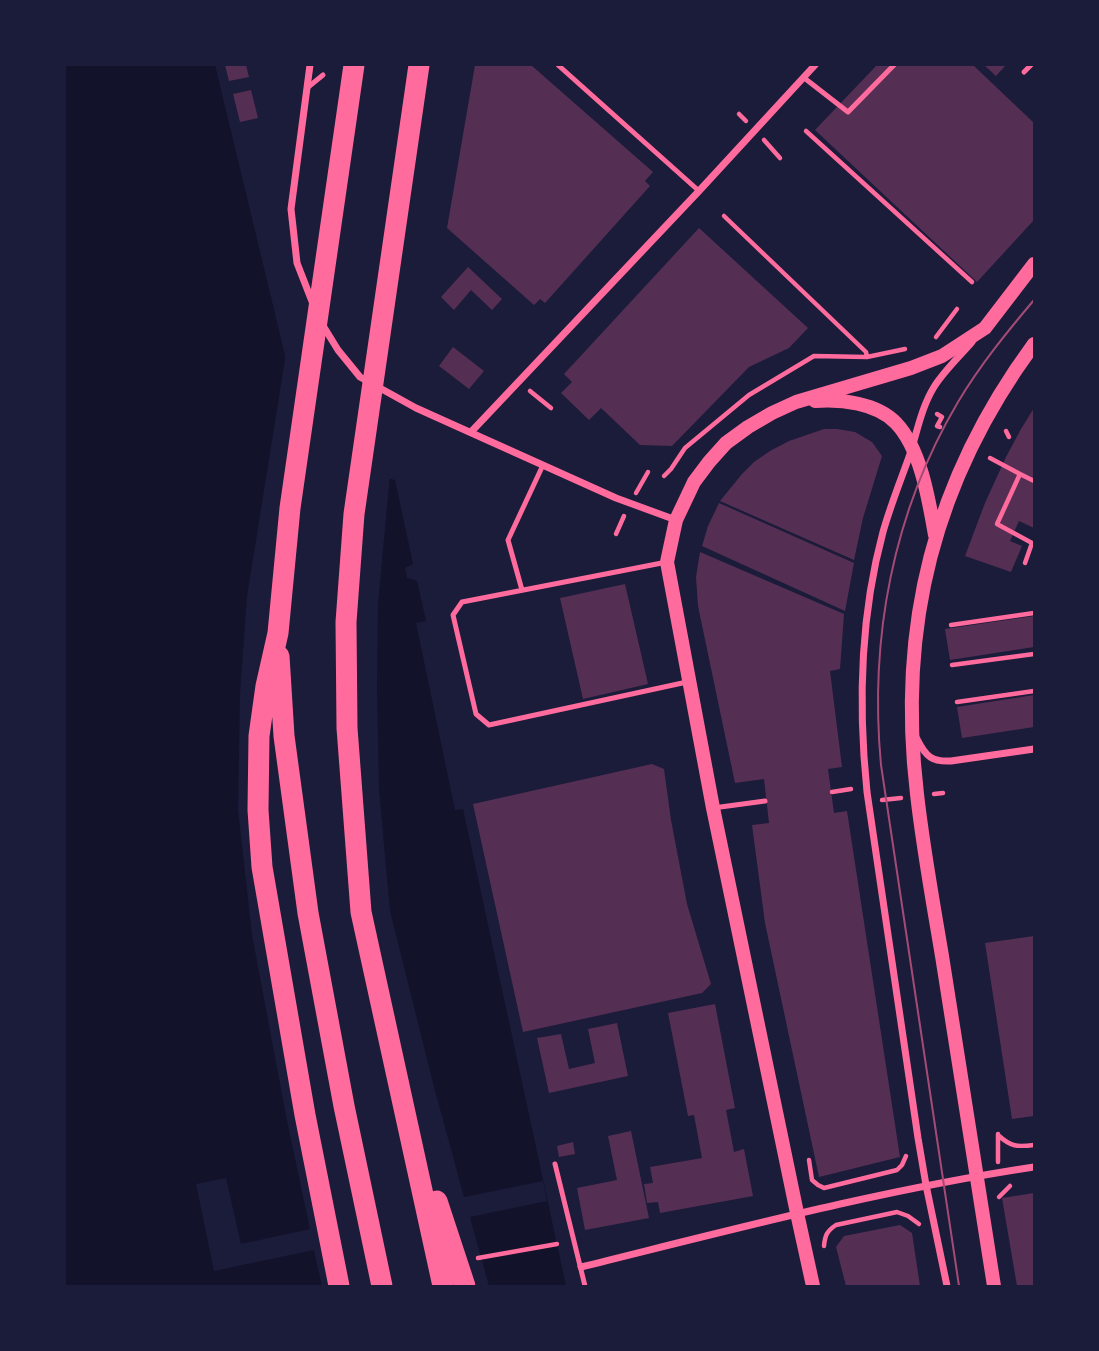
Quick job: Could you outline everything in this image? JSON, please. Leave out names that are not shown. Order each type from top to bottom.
[{"type":"highway","points":[[339,1286],[262,867],[258,810],[259,736],[266,686],[278,633],[290,508],[354,65]]},
{"type":"highway","points":[[419,65],[354,514],[346,622],[348,728],[361,912],[443,1286]]},
{"type":"highway","points":[[278,633],[284,736],[308,913],[344,1106],[383,1283]]},
{"type":"highway","points":[[401,1092],[465,1286]]},
{"type":"main road","points":[[813,1286],[713,808],[667,562],[676,520],[694,482],[709,462],[726,443],[748,427],[796,402],[911,368],[942,356],[985,328],[1034,264]]},
{"type":"main road","points":[[994,1286],[917,796],[912,694],[915,636],[924,584],[949,499],[970,447],[996,400],[1034,344]]},
{"type":"main road","points":[[796,402],[847,401],[882,413],[896,423],[912,448],[926,488],[936,538]]},
{"type":"street","points":[[310,65],[291,209],[297,263],[318,318],[338,350],[360,377],[416,408],[624,502],[676,520]]},
{"type":"street","points":[[471,432],[815,65]]},
{"type":"street","points":[[947,1286],[926,1185],[867,792],[861,736],[863,653],[871,589],[882,535],[917,426],[934,386],[985,328]]},
{"type":"street","points":[[913,727],[924,751],[932,759],[942,761],[1034,749]]},
{"type":"street","points":[[580,1267],[797,1213],[975,1175],[1034,1167]]},
{"type":"lane","points":[[558,65],[699,191]]},
{"type":"lane","points":[[803,77],[848,112],[894,65]]},
{"type":"lane","points":[[1024,72],[1031,65]]},
{"type":"lane","points":[[307,88],[323,75]]},
{"type":"lane","points":[[522,590],[508,540],[543,465]]},
{"type":"lane","points":[[667,562],[462,601],[453,615],[476,714],[489,725],[689,681]]},
{"type":"lane","points":[[713,808],[765,801]]},
{"type":"lane","points":[[555,1164],[586,1286]]},
{"type":"path","points":[[806,131],[972,282]]},
{"type":"path","points":[[724,216],[866,352],[867,357]]},
{"type":"path","points":[[947,323],[957,309]]},
{"type":"path","points":[[936,414],[942,417],[937,426],[940,427]]},
{"type":"path","points":[[993,460],[1034,481]]},
{"type":"path","points":[[1020,474],[997,524],[1032,542],[1025,563]]},
{"type":"path","points":[[951,625],[1034,613]]},
{"type":"path","points":[[952,665],[1034,654]]},
{"type":"path","points":[[957,702],[1034,691]]},
{"type":"path","points":[[832,792],[851,789]]},
{"type":"path","points":[[998,1135],[1008,1144],[1020,1147],[1034,1145]]},
{"type":"path","points":[[809,1160],[812,1180],[824,1188],[897,1170],[906,1156]]},
{"type":"path","points":[[824,1236],[835,1225],[897,1212],[918,1222],[922,1233]]},
{"type":"path","points":[[489,1256],[557,1244]]},
{"type":"shaded area","points":[[65,65],[215,65],[310,459],[395,480],[413,564],[405,568],[407,578],[417,581],[426,621],[416,623],[455,810],[463,809],[566,1286],[65,1286]]},
{"type":"pier","points":[[287,347],[313,456],[390,475],[378,604],[377,689],[379,789],[390,911],[464,1197],[543,1181],[547,1201],[470,1217],[489,1286],[322,1286],[314,1250],[214,1271],[196,1184],[226,1178],[241,1244],[310,1229],[252,935],[238,810],[240,693],[247,596]]},
{"type":"building","points":[[225,65],[246,65],[249,77],[229,81]]},
{"type":"building","points":[[475,65],[531,65],[653,172],[645,181],[650,186],[545,303],[540,299],[534,305],[447,228]]},
{"type":"building","points":[[877,65],[973,65],[1034,123],[1034,220],[977,282],[815,130]]},
{"type":"building","points":[[984,65],[1006,65],[996,76]]},
{"type":"building","points":[[251,90],[258,118],[240,122],[233,94]]},
{"type":"building","points":[[699,228],[808,328],[789,348],[749,367],[672,446],[640,445],[601,408],[589,420],[561,393],[572,382],[564,374]]},
{"type":"building","points":[[468,267],[502,299],[492,310],[471,290],[454,310],[441,297]]},
{"type":"building","points":[[453,347],[484,371],[469,389],[439,366]]},
{"type":"building","points":[[1034,408],[1034,528],[1019,521],[1010,541],[1022,546],[1011,572],[965,556],[1006,457]]},
{"type":"building","points":[[824,429],[855,432],[872,442],[882,456],[863,518],[854,560],[720,501],[754,462],[789,441]]},
{"type":"building","points":[[719,503],[854,563],[845,611],[702,546]]},
{"type":"building","points":[[700,552],[844,614],[840,669],[830,671],[842,767],[828,769],[834,813],[847,811],[900,1157],[819,1177],[765,923],[752,825],[769,823],[764,779],[735,783],[698,606],[696,577]]},
{"type":"building","points":[[625,584],[648,684],[583,699],[560,598]]},
{"type":"building","points":[[1034,616],[1034,647],[950,660],[945,629]]},
{"type":"building","points":[[1034,695],[1034,727],[962,738],[957,707]]},
{"type":"building","points":[[652,764],[664,769],[687,904],[711,984],[702,993],[523,1032],[473,804]]},
{"type":"building","points":[[1034,936],[1034,1116],[1012,1119],[985,943]]},
{"type":"building","points":[[715,1004],[735,1108],[726,1110],[734,1152],[744,1149],[753,1196],[660,1213],[658,1202],[647,1203],[644,1184],[653,1183],[650,1167],[702,1158],[694,1115],[688,1116],[668,1013]]},
{"type":"building","points":[[617,1023],[628,1076],[549,1093],[537,1038],[561,1034],[569,1069],[595,1063],[588,1029]]},
{"type":"building","points":[[631,1131],[649,1218],[585,1230],[577,1188],[617,1180],[608,1136]]},
{"type":"building","points":[[573,1142],[575,1154],[559,1157],[557,1146]]},
{"type":"building","points":[[1034,1193],[1034,1286],[1017,1286],[1002,1198]]},
{"type":"building","points":[[900,1225],[912,1233],[920,1286],[846,1286],[836,1247],[844,1236]]},
{"type":"tram line","points":[[959,1286],[881,765],[879,670],[891,577],[917,487],[966,388],[1034,300]]}]
